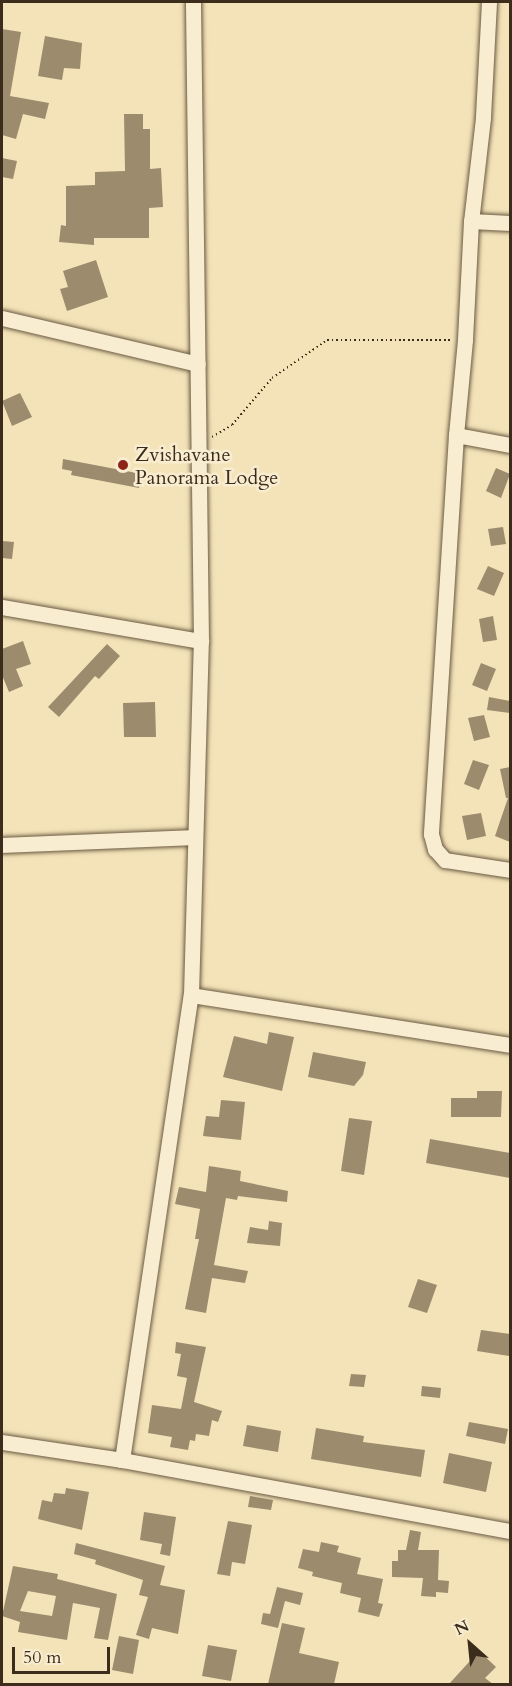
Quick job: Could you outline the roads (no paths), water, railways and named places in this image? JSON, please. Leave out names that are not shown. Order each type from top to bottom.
[{"type":"street","points":[[122,1460],[191,995],[201,641],[193,2]]},
{"type":"street","points":[[489,2],[483,118],[471,221],[465,340],[456,435],[431,834],[435,849],[445,860],[510,870]]},
{"type":"street","points":[[471,221],[510,223]]},
{"type":"street","points":[[2,318],[198,364]]},
{"type":"street","points":[[456,435],[510,445]]},
{"type":"street","points":[[2,607],[201,641]]},
{"type":"street","points":[[2,845],[194,837]]},
{"type":"street","points":[[191,995],[397,1025],[510,1045]]},
{"type":"street","points":[[2,1442],[122,1460],[510,1531]]},
{"type":"place","name":"Zvishavane Panorama Lodge","points":[[123,465]]}]
